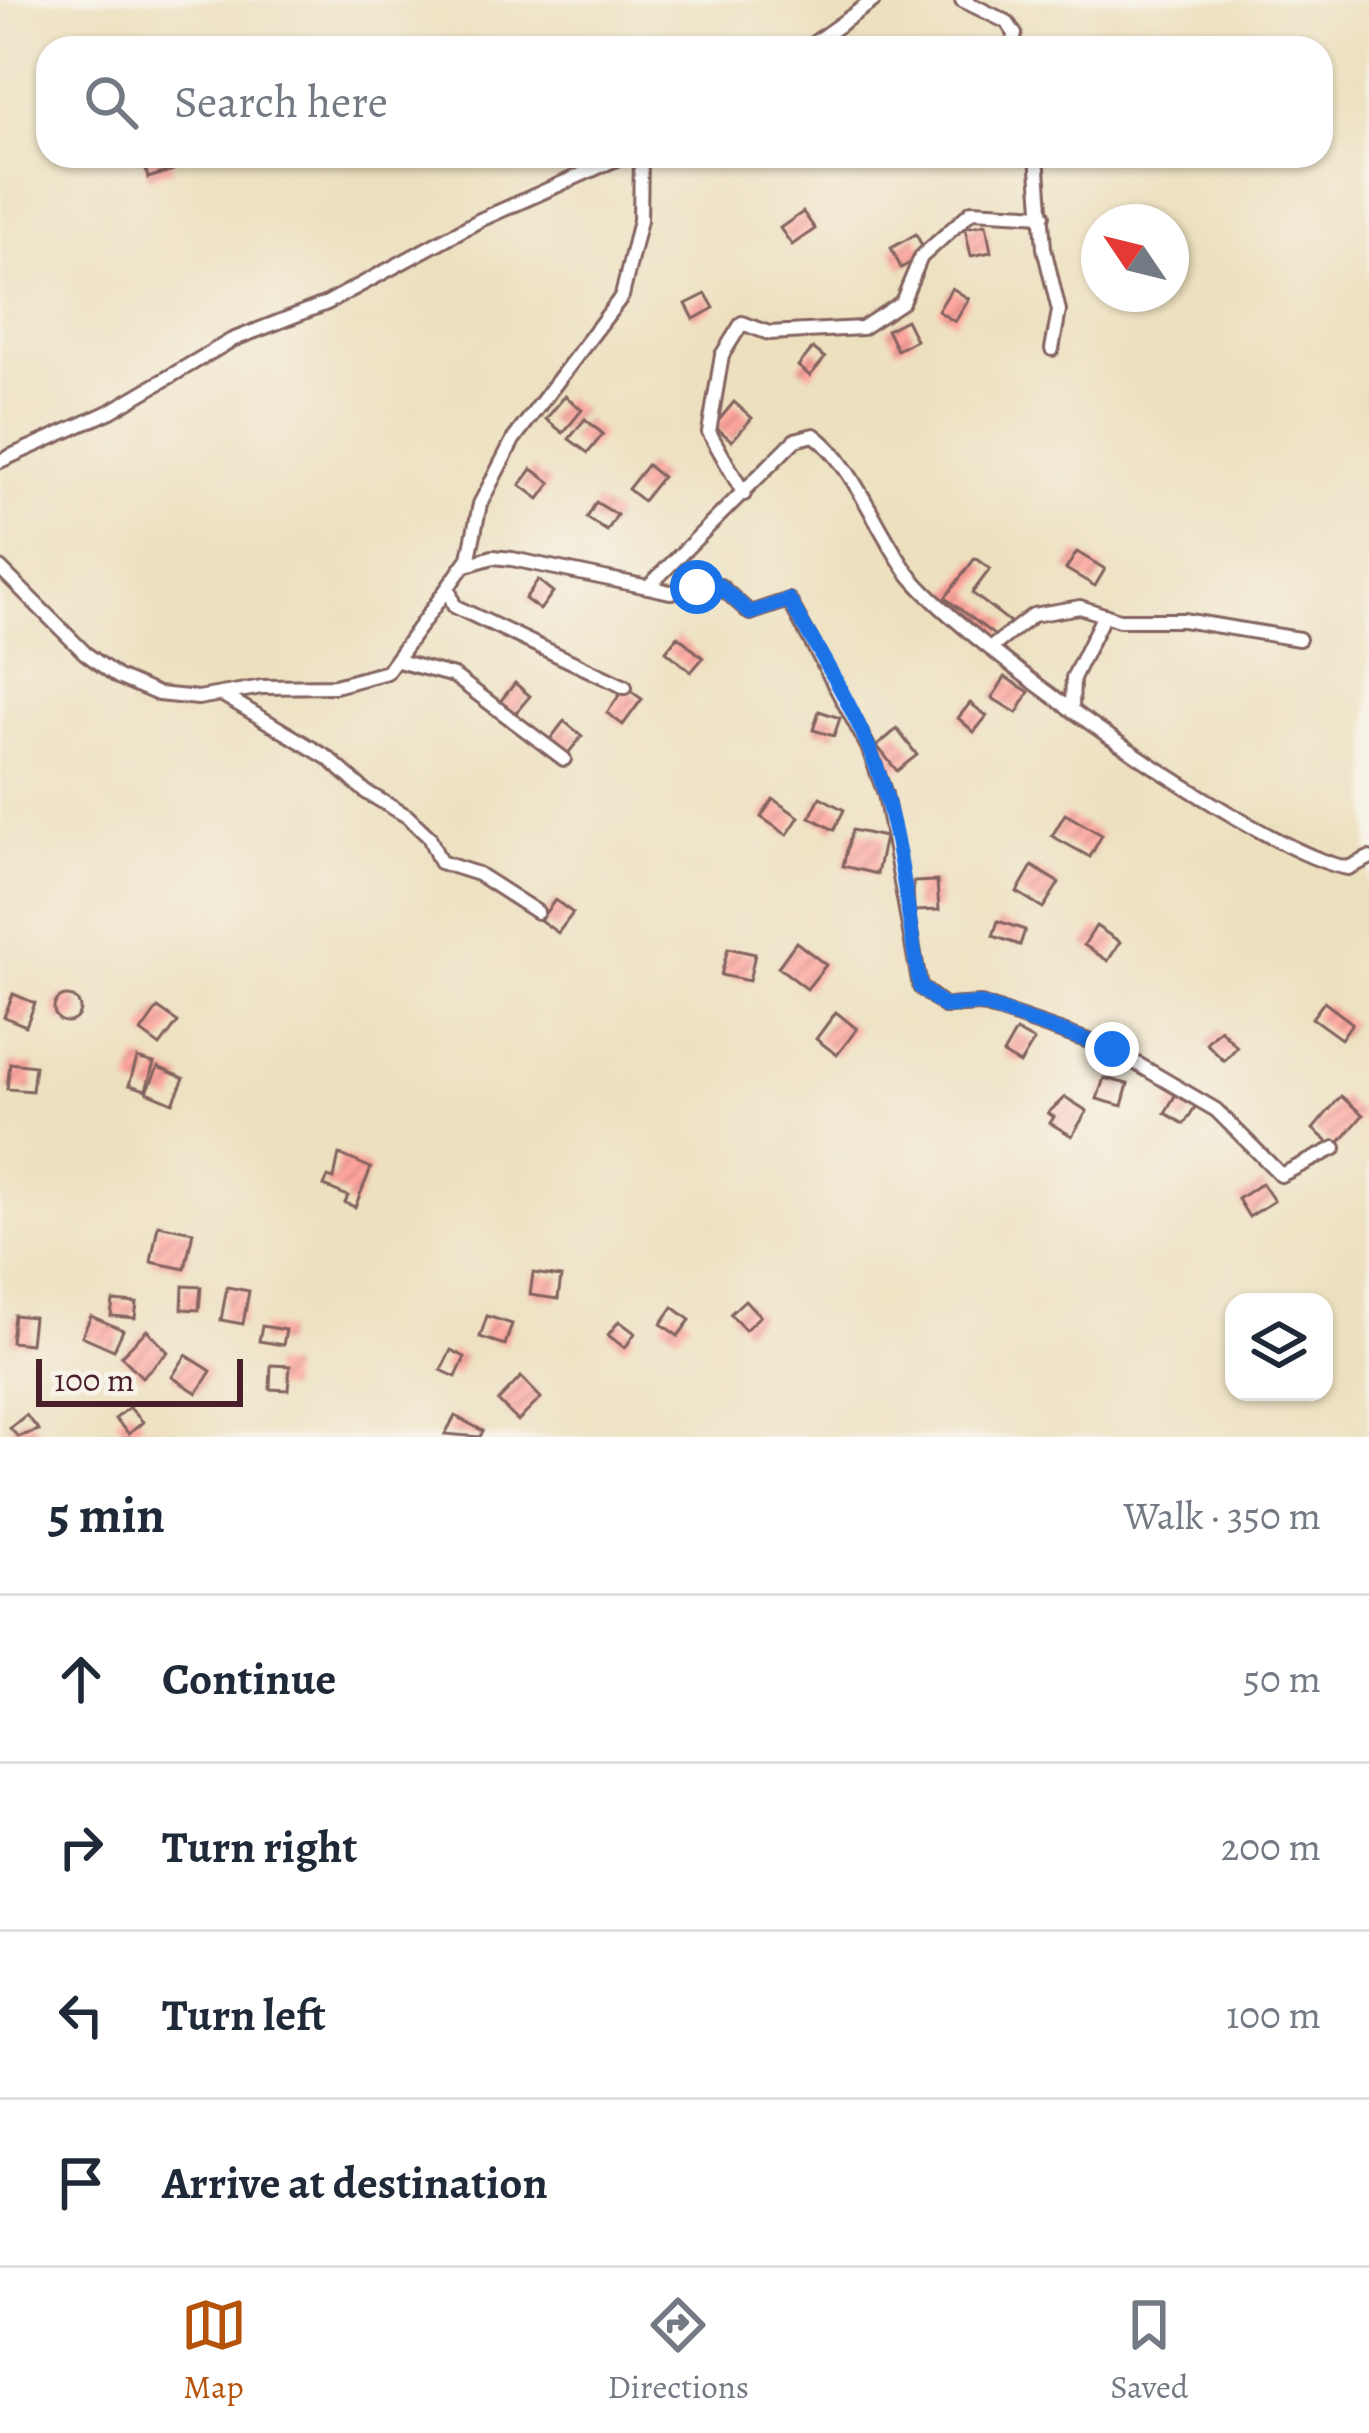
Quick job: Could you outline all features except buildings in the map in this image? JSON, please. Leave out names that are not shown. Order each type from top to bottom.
[{"type":"street","points":[[824,36],[874,0]]},
{"type":"street","points":[[962,0],[1007,22],[1015,36]]},
{"type":"street","points":[[0,460],[111,410],[232,340],[327,303],[480,220],[596,168]]},
{"type":"street","points":[[0,568],[85,653],[118,677],[180,698],[352,683],[387,673],[466,565],[480,504],[513,440],[622,296],[640,220],[641,168]]},
{"type":"street","points":[[1038,168],[1044,248],[1058,311],[1052,349]]},
{"type":"street","points":[[744,494],[709,433],[722,356],[742,323],[769,333],[862,328],[902,302],[921,257],[972,211],[1043,215]]},
{"type":"street","points":[[648,587],[795,440],[814,435],[831,448],[910,575],[992,647],[1166,773],[1315,859],[1348,868],[1369,858]]},
{"type":"street","points":[[466,565],[493,557],[670,592],[720,586],[750,613],[789,600],[868,747],[885,794],[920,987],[944,1006],[981,1004],[1112,1049],[1216,1110],[1281,1175],[1335,1148]]},
{"type":"street","points":[[449,590],[454,606],[491,628],[626,687]]},
{"type":"street","points":[[992,647],[1033,614],[1080,608],[1299,639]]},
{"type":"street","points":[[1072,707],[1073,678],[1104,615]]},
{"type":"street","points":[[398,662],[454,676],[564,759]]},
{"type":"street","points":[[221,694],[328,758],[366,792],[407,816],[429,837],[440,862],[478,874],[537,913]]},
{"type":"route","points":[[697,587],[720,586],[750,613],[789,600],[810,635],[868,747],[885,794],[920,987],[944,1006],[981,1004],[1041,1020],[1112,1049]]}]
